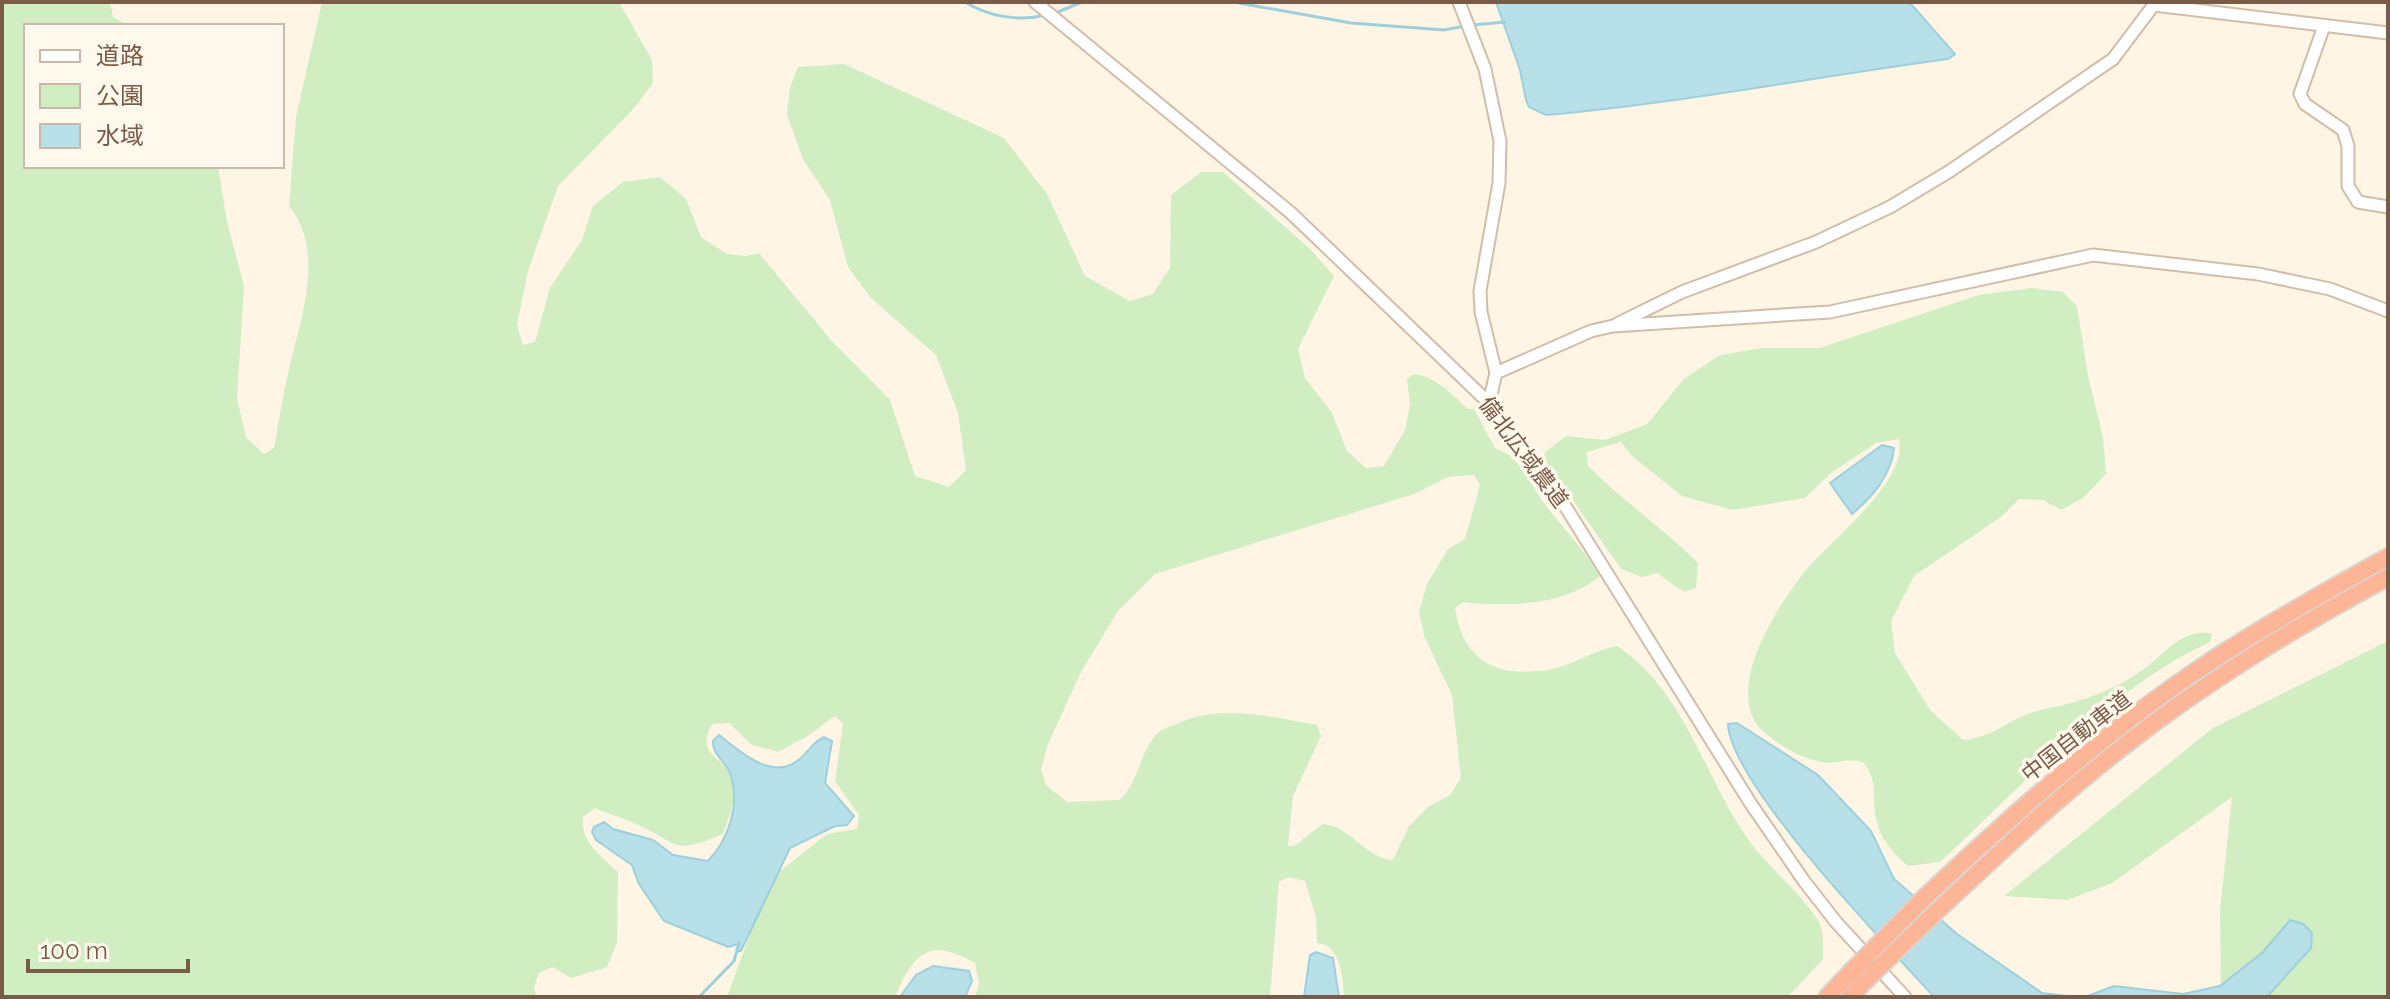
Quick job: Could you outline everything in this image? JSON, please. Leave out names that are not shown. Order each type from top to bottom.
[{"type":"highway","name":"中国自動車道","points":[[1850,997],[1857,977],[1925,897],[2017,811],[2190,676],[2297,607],[2388,557]]},
{"type":"highway","name":"中国自動車道","points":[[1827,997],[1857,977],[1937,911],[2029,825],[2125,745],[2210,682],[2305,622],[2388,577]]},
{"type":"street","points":[[1459,2],[1472,28],[1485,69],[1500,141],[1499,183],[1480,291],[1481,312],[1496,373],[1489,403]]},
{"type":"street","name":"備北広域農道","points":[[1037,4],[1291,213],[1489,403],[1560,498],[1795,869],[1836,922],[1905,997]]},
{"type":"street","points":[[1496,373],[1577,336],[1613,326],[1682,292],[1816,242],[1902,200],[1950,171],[2113,59],[2155,4],[2388,33]]},
{"type":"street","points":[[2324,26],[2300,94],[2305,104],[2343,130],[2348,146],[2348,186],[2358,202],[2388,207]]},
{"type":"street","points":[[1613,326],[1830,312],[2093,255],[2258,274],[2330,289],[2388,311]]},
{"type":"green space","points":[[2,2],[110,2],[113,17],[125,24],[24,24],[24,168],[218,168],[227,222],[244,286],[237,399],[246,437],[264,454],[274,448],[307,288],[306,244],[300,224],[289,206],[296,117],[322,2],[619,2],[652,60],[653,83],[636,106],[558,186],[528,271],[517,325],[523,345],[535,342],[550,288],[582,240],[593,206],[623,182],[660,177],[686,199],[701,237],[727,254],[746,256],[759,253],[831,340],[890,400],[915,476],[949,487],[966,470],[958,413],[936,355],[871,298],[848,267],[830,200],[803,159],[787,115],[790,87],[798,67],[844,64],[1004,138],[1047,194],[1085,276],[1130,301],[1153,294],[1170,267],[1171,195],[1201,172],[1223,172],[1310,249],[1334,276],[1298,349],[1305,378],[1332,413],[1347,451],[1366,468],[1384,466],[1405,430],[1410,405],[1407,379],[1414,374],[1429,378],[1450,392],[1467,409],[1474,409],[1495,448],[1519,465],[1600,576],[1586,586],[1553,599],[1517,604],[1463,602],[1455,608],[1459,627],[1475,654],[1500,669],[1533,672],[1560,667],[1617,646],[1640,664],[1676,709],[1747,838],[1819,922],[1823,945],[1823,959],[1788,997],[1344,997],[1336,956],[1325,945],[1317,943],[1316,917],[1305,881],[1288,877],[1279,882],[1270,997],[975,997],[979,983],[975,963],[959,955],[934,950],[925,953],[909,969],[895,997],[727,997],[770,879],[827,834],[857,829],[859,815],[835,781],[843,724],[835,716],[778,752],[752,745],[729,723],[712,724],[708,749],[728,770],[734,785],[732,807],[723,834],[684,846],[595,808],[583,817],[588,841],[618,872],[617,943],[607,967],[571,978],[552,967],[539,973],[534,986],[536,997],[2,997]],"holes":[[[1474,475],[1480,485],[1465,539],[1448,549],[1427,584],[1419,612],[1424,636],[1452,695],[1461,778],[1450,795],[1428,807],[1409,826],[1393,860],[1375,854],[1342,831],[1323,824],[1294,846],[1288,846],[1293,796],[1321,736],[1317,725],[1246,714],[1210,714],[1165,728],[1157,734],[1120,800],[1067,802],[1046,785],[1041,769],[1048,744],[1081,672],[1118,611],[1155,574],[1414,494],[1448,477]]]},
{"type":"green space","points":[[2032,288],[2063,292],[2077,306],[2088,376],[2103,437],[2106,474],[2083,498],[2061,510],[2043,500],[2019,499],[2001,517],[1914,576],[1891,621],[1895,653],[1930,710],[1963,740],[1988,734],[2031,713],[2104,691],[2137,674],[2183,638],[2192,634],[2212,634],[2210,642],[2173,661],[2102,712],[1940,862],[1908,866],[1892,851],[1878,826],[1873,784],[1864,763],[1853,760],[1816,761],[1784,747],[1764,732],[1752,716],[1748,696],[1750,674],[1757,652],[1779,608],[1814,561],[1879,493],[1899,456],[1899,439],[1876,443],[1831,473],[1805,498],[1733,510],[1682,496],[1632,456],[1621,442],[1587,452],[1588,466],[1698,563],[1696,588],[1684,592],[1657,573],[1642,577],[1621,569],[1544,459],[1545,452],[1566,436],[1605,440],[1647,424],[1684,379],[1720,355],[1762,348],[1819,348],[1979,295]]},
{"type":"green space","points":[[2388,641],[2388,997],[2221,997],[2220,910],[2232,797],[2112,883],[2067,900],[2004,896],[2213,728]]},
{"type":"water","points":[[1496,2],[1904,2],[1912,5],[1955,54],[1948,59],[1697,97],[1546,115],[1529,107],[1520,70]]},
{"type":"water","points":[[1882,445],[1894,448],[1889,468],[1873,493],[1852,514],[1830,483]]},
{"type":"water","points":[[1737,723],[1818,775],[1871,831],[1894,879],[1957,934],[2042,993],[2075,997],[1934,997],[1849,904],[1782,824],[1736,751],[1728,724]]},
{"type":"water","points":[[719,735],[758,762],[780,767],[791,765],[824,737],[832,741],[825,783],[854,816],[847,825],[835,826],[790,848],[741,951],[737,952],[739,944],[728,947],[664,921],[639,884],[632,865],[596,840],[592,832],[594,827],[604,822],[613,829],[653,840],[673,855],[708,861],[722,842],[733,808],[730,773],[713,746]]},
{"type":"water","points":[[2290,920],[2303,924],[2312,933],[2311,948],[2267,997],[2085,997],[2114,986],[2183,994],[2220,986],[2263,952]]},
{"type":"water","points":[[1316,952],[1333,958],[1339,997],[1304,997],[1310,955]]},
{"type":"water","points":[[933,966],[969,971],[972,981],[965,997],[900,997],[916,975]]},
{"type":"waterway","points":[[965,2],[1004,16],[1025,18],[1045,15]]},
{"type":"waterway","points":[[1053,14],[1082,2]]},
{"type":"waterway","points":[[1233,2],[1351,23],[1444,30],[1465,26]]},
{"type":"waterway","points":[[1473,25],[1505,22]]},
{"type":"waterway","points":[[699,997],[734,961],[739,943]]}]
